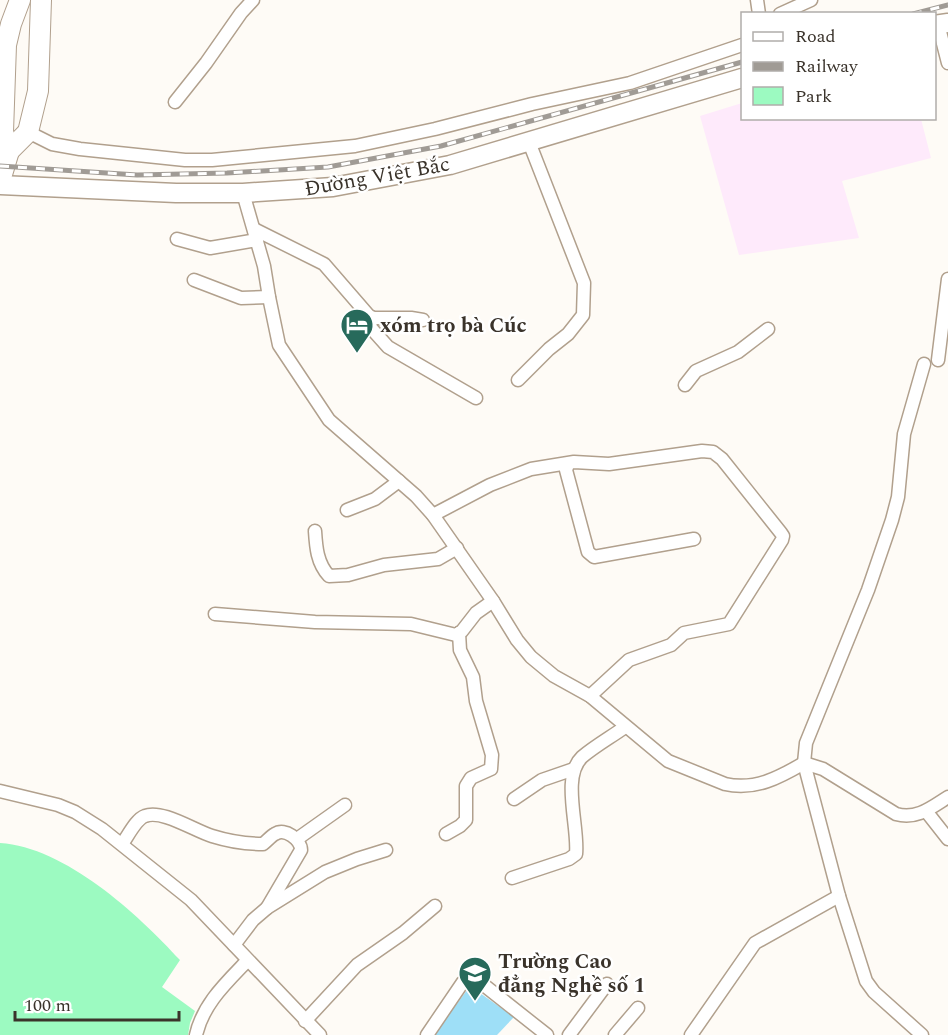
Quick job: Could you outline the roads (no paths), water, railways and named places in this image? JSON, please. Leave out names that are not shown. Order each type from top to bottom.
[{"type":"main road","points":[[4,171],[6,45],[10,24],[20,0]]},
{"type":"main road","points":[[4,171],[28,132],[39,91],[41,0]]},
{"type":"street","points":[[174,102],[206,63],[241,13],[254,0]]},
{"type":"street","points":[[784,12],[811,0]]},
{"type":"street","points":[[940,24],[948,63]]},
{"type":"street","points":[[3,132],[28,132],[52,144],[80,149],[185,160],[224,159],[355,146],[630,83],[741,45]]},
{"type":"street","name":"Đường Việt Bắc","points":[[4,171],[176,193],[243,193],[333,188],[450,165],[741,78]]},
{"type":"street","points":[[518,380],[549,349],[568,334],[583,315],[584,307],[584,283],[529,141]]},
{"type":"street","points":[[243,193],[264,266],[279,345],[329,420],[416,496],[433,516],[531,657],[554,676],[590,696],[668,761],[725,784],[756,785],[777,778],[804,763],[823,769],[896,814],[903,816],[917,815],[948,797]]},
{"type":"street","points":[[177,239],[210,248],[255,235],[324,264],[369,316],[423,320]]},
{"type":"street","points":[[938,360],[948,279]]},
{"type":"street","points":[[194,280],[241,298],[269,297]]},
{"type":"street","points":[[369,316],[371,328],[388,347],[476,398]]},
{"type":"street","points":[[685,385],[696,371],[738,352],[768,329]]},
{"type":"street","points":[[922,1035],[874,992],[866,981],[839,896],[804,763],[809,734],[868,590],[892,520],[898,497],[904,434],[924,364]]},
{"type":"street","points":[[433,516],[474,493],[531,469],[574,462],[609,464],[702,451],[713,452],[722,459],[783,536],[729,624],[684,633],[671,645],[630,660],[590,696]]},
{"type":"street","points":[[568,464],[566,470],[588,552],[594,557],[694,539]]},
{"type":"street","points":[[347,510],[375,499],[399,481]]},
{"type":"street","points":[[315,531],[316,548],[322,568],[329,576],[348,575],[384,565],[438,559],[457,548]]},
{"type":"street","points":[[446,834],[466,820],[466,786],[471,778],[491,770],[492,755],[476,701],[473,676],[460,650],[459,633],[470,619],[494,601]]},
{"type":"street","points":[[215,614],[315,622],[411,624],[459,633]]},
{"type":"street","points":[[512,878],[569,859],[576,854],[572,783],[574,770],[581,758],[625,727]]},
{"type":"street","points":[[514,799],[542,780],[574,770]]},
{"type":"street","points":[[0,791],[58,805],[84,818],[122,844],[191,900],[320,1035]]},
{"type":"street","points":[[297,839],[345,805]]},
{"type":"street","points":[[926,811],[948,839]]},
{"type":"street","points":[[122,844],[142,817],[151,814],[168,818],[196,831],[246,843],[263,844],[274,834],[280,832],[297,839],[301,850],[267,908]]},
{"type":"street","points":[[234,945],[267,908],[325,872],[387,850]]},
{"type":"street","points":[[691,1035],[755,943],[839,896]]},
{"type":"street","points":[[306,1021],[357,966],[435,906]]},
{"type":"street","points":[[196,1035],[204,1012],[218,990],[247,961]]},
{"type":"street","points":[[427,1035],[463,982],[472,979],[480,982],[547,1035]]},
{"type":"street","points":[[569,1035],[607,984]]},
{"type":"street","points":[[615,1035],[638,1008]]},
{"type":"water","name":"Trường Cao đẳng Nghề số 1","points":[[470,986],[514,1017],[497,1035],[434,1035]]},
{"type":"railway","points":[[921,12],[948,5]]},
{"type":"railway","points":[[0,166],[137,175],[328,167],[441,146],[741,62]]},
{"type":"place","name":"xóm trọ bà Cúc","points":[[357,354]]},
{"type":"place","name":"Trường Cao đẳng Nghề số 1","points":[[475,1002]]}]
